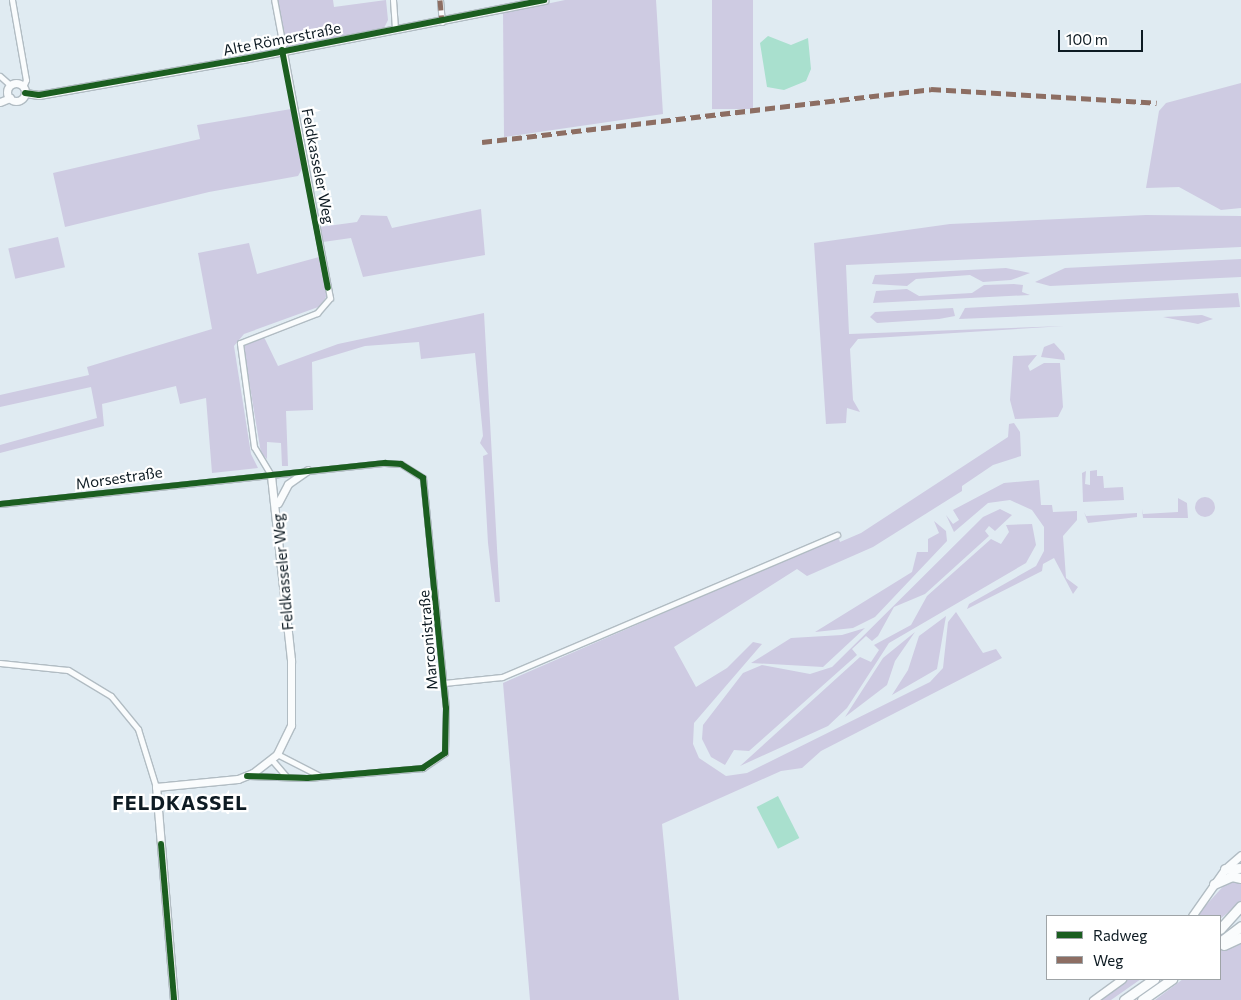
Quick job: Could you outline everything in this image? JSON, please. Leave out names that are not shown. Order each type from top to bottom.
[{"type":"highway","points":[[1225,869],[1241,868]]},
{"type":"highway","points":[[1214,884],[1232,876],[1241,878]]},
{"type":"highway","points":[[1221,928],[1241,906]]},
{"type":"highway","points":[[1221,928],[1241,912]]},
{"type":"highway","points":[[1221,941],[1241,926]]},
{"type":"highway","points":[[1221,947],[1241,937]]},
{"type":"highway","points":[[1124,1000],[1153,980]]},
{"type":"highway","points":[[1142,1000],[1171,980]]},
{"type":"street","points":[[12,0],[26,80],[24,90]]},
{"type":"street","name":"Feldkasseler Weg","points":[[274,0],[330,298],[317,313],[240,343],[254,447],[271,475],[277,506],[292,696],[291,725],[275,757]]},
{"type":"street","points":[[393,0],[395,30]]},
{"type":"street","points":[[440,0],[442,22]]},
{"type":"street","name":"Alte Römerstraße","points":[[10,85],[39,96],[442,22],[544,0]]},
{"type":"street","points":[[0,76],[10,85],[10,98]]},
{"type":"street","name":"Alte Römerstraße","points":[[0,102],[10,98],[17,101],[24,90]]},
{"type":"street","name":"Marconistraße","points":[[247,776],[326,777],[423,768],[440,760],[448,734],[423,478],[401,464],[308,470],[271,475]]},
{"type":"street","points":[[277,506],[288,484],[308,470]]},
{"type":"street","name":"Morsestraße","points":[[0,504],[271,475]]},
{"type":"street","name":"Marconistraße","points":[[444,683],[510,674],[837,535]]},
{"type":"street","points":[[0,663],[46,664],[68,670],[111,696],[138,728],[156,787],[174,1000]]},
{"type":"street","points":[[156,787],[247,776],[275,757],[288,777]]},
{"type":"street","name":"Marconistraße","points":[[275,757],[305,772],[326,777]]},
{"type":"street","points":[[1193,915],[1225,869],[1241,855]]},
{"type":"street","points":[[1093,1000],[1121,980]]},
{"type":"shaded area","points":[[277,0],[333,0],[334,7],[386,0],[388,20],[383,30],[285,48]]},
{"type":"shaded area","points":[[565,0],[656,0],[663,114],[504,137],[503,13]]},
{"type":"shaded area","points":[[712,0],[753,0],[753,109],[712,109]]},
{"type":"shaded area","points":[[768,36],[791,45],[808,38],[811,69],[806,81],[784,90],[767,87],[760,43]]},
{"type":"shaded area","points":[[1241,83],[1241,208],[1221,210],[1179,187],[1146,188],[1159,111],[1166,103]]},
{"type":"shaded area","points":[[291,109],[302,169],[298,176],[209,192],[65,227],[53,173],[200,139],[197,125]]},
{"type":"shaded area","points":[[481,209],[485,255],[363,277],[351,238],[323,242],[320,227],[357,222],[361,215],[387,216],[392,228]]},
{"type":"shaded area","points":[[1146,215],[1241,216],[1241,247],[846,265],[849,334],[1064,326],[858,339],[850,349],[853,400],[860,412],[847,408],[846,423],[826,424],[814,243],[950,224]]},
{"type":"shaded area","points":[[58,237],[65,267],[15,279],[8,248]]},
{"type":"shaded area","points":[[249,243],[257,274],[319,257],[327,295],[321,306],[244,334],[234,346],[251,454],[258,468],[212,473],[206,398],[180,404],[176,386],[102,404],[104,426],[0,453],[0,445],[97,418],[91,387],[0,407],[0,395],[89,375],[87,367],[212,329],[198,253]]},
{"type":"shaded area","points":[[1241,259],[1241,277],[1050,286],[1035,282],[1065,268]]},
{"type":"shaded area","points":[[1006,268],[1030,273],[1011,280],[983,282],[970,275],[916,279],[907,286],[872,284],[875,275]]},
{"type":"shaded area","points":[[984,285],[1023,285],[1022,292],[1030,295],[873,303],[876,291],[907,289],[919,296],[972,293]]},
{"type":"shaded area","points":[[1238,293],[1240,307],[959,319],[965,308]]},
{"type":"shaded area","points":[[953,308],[955,316],[939,319],[877,323],[870,317],[875,312]]},
{"type":"shaded area","points":[[326,313],[264,337],[278,366],[338,344],[484,313],[500,602],[495,602],[488,543],[483,456],[488,454],[480,443],[483,436],[475,353],[421,359],[419,342],[365,346],[312,362],[313,410],[286,411],[288,466],[282,466],[281,443],[267,442],[267,459],[261,453],[243,345]]},
{"type":"shaded area","points":[[1202,315],[1213,319],[1198,324],[1163,317]]},
{"type":"shaded area","points":[[1054,343],[1064,354],[1065,360],[1041,357],[1044,347]]},
{"type":"shaded area","points":[[1037,355],[1028,366],[1030,371],[1044,363],[1060,363],[1063,407],[1058,417],[1015,419],[1010,400],[1013,356]]},
{"type":"shaded area","points":[[1014,423],[1020,432],[1021,456],[993,465],[962,486],[962,491],[873,547],[807,576],[797,569],[674,647],[696,687],[727,668],[753,642],[762,644],[694,723],[693,744],[699,758],[726,776],[747,773],[930,682],[943,668],[948,622],[956,612],[983,653],[996,649],[1002,658],[821,751],[802,768],[781,771],[662,824],[679,1000],[530,1000],[503,683],[838,537],[840,542],[861,533],[1008,437],[1009,424]]},
{"type":"shaded area","points":[[1097,470],[1097,476],[1103,476],[1104,488],[1123,487],[1124,500],[1083,502],[1082,473],[1086,471],[1085,484],[1090,485],[1090,471]]},
{"type":"shaded area","points":[[1039,480],[1041,505],[1052,505],[1053,512],[1077,511],[1077,520],[1063,536],[1066,578],[1078,587],[1073,594],[1054,558],[1043,564],[1042,571],[967,609],[969,604],[1036,566],[1044,551],[1044,527],[1032,510],[1010,500],[988,503],[954,532],[946,515],[953,524],[959,520],[953,510],[1004,483]]},
{"type":"shaded area","points":[[1201,497],[1209,497],[1215,503],[1215,511],[1209,517],[1201,517],[1195,511],[1195,503]]},
{"type":"shaded area","points":[[1178,498],[1187,503],[1188,518],[1143,518],[1142,509],[1143,514],[1178,512]]},
{"type":"shaded area","points":[[1000,509],[1012,515],[995,531],[989,526],[985,531],[989,536],[925,594],[894,607],[878,636],[872,641],[866,636],[852,649],[857,655],[749,751],[734,750],[725,765],[711,757],[702,739],[703,725],[743,673],[762,665],[810,674],[832,667],[983,517]]},
{"type":"shaded area","points":[[1084,512],[1086,516],[1137,513],[1137,517],[1088,523]]},
{"type":"shaded area","points":[[934,521],[946,531],[947,541],[875,617],[853,628],[815,632],[912,572],[917,552],[928,552],[928,539],[939,533]]},
{"type":"shaded area","points":[[1032,524],[1036,545],[1026,563],[889,643],[847,708],[828,726],[740,766],[860,657],[871,662],[879,650],[874,645],[911,625],[927,596],[991,539],[1001,544],[1009,532],[1006,525]]},
{"type":"shaded area","points":[[946,616],[937,669],[892,695],[908,670],[919,636]]},
{"type":"shaded area","points":[[865,628],[823,667],[751,663],[791,638],[842,635]]},
{"type":"shaded area","points":[[915,632],[895,661],[887,685],[845,717],[883,658]]},
{"type":"shaded area","points":[[778,796],[799,838],[778,849],[757,807]]},
{"type":"shaded area","points":[[1229,880],[1241,882],[1241,902],[1221,918],[1221,915],[1197,915]]},
{"type":"shaded area","points":[[1241,942],[1241,1000],[1155,1000],[1182,980],[1221,980],[1221,950],[1231,943]]},
{"type":"shaded area","points":[[1127,980],[1140,980],[1111,1000],[1098,1000]]},
{"type":"marked path","points":[[440,0],[442,22]]},
{"type":"marked path","points":[[482,142],[931,89],[1157,103]]},
{"type":"cycle path","points":[[25,93],[39,95],[244,59],[544,0]]},
{"type":"cycle path","points":[[282,50],[328,288]]},
{"type":"cycle path","points":[[0,504],[385,463],[401,464],[423,478],[446,708],[445,753],[423,768],[307,778],[247,776]]},
{"type":"cycle path","points":[[161,844],[174,1000]]},
{"type":"district","name":"FELDKASSEL","points":[[180,802]]}]
